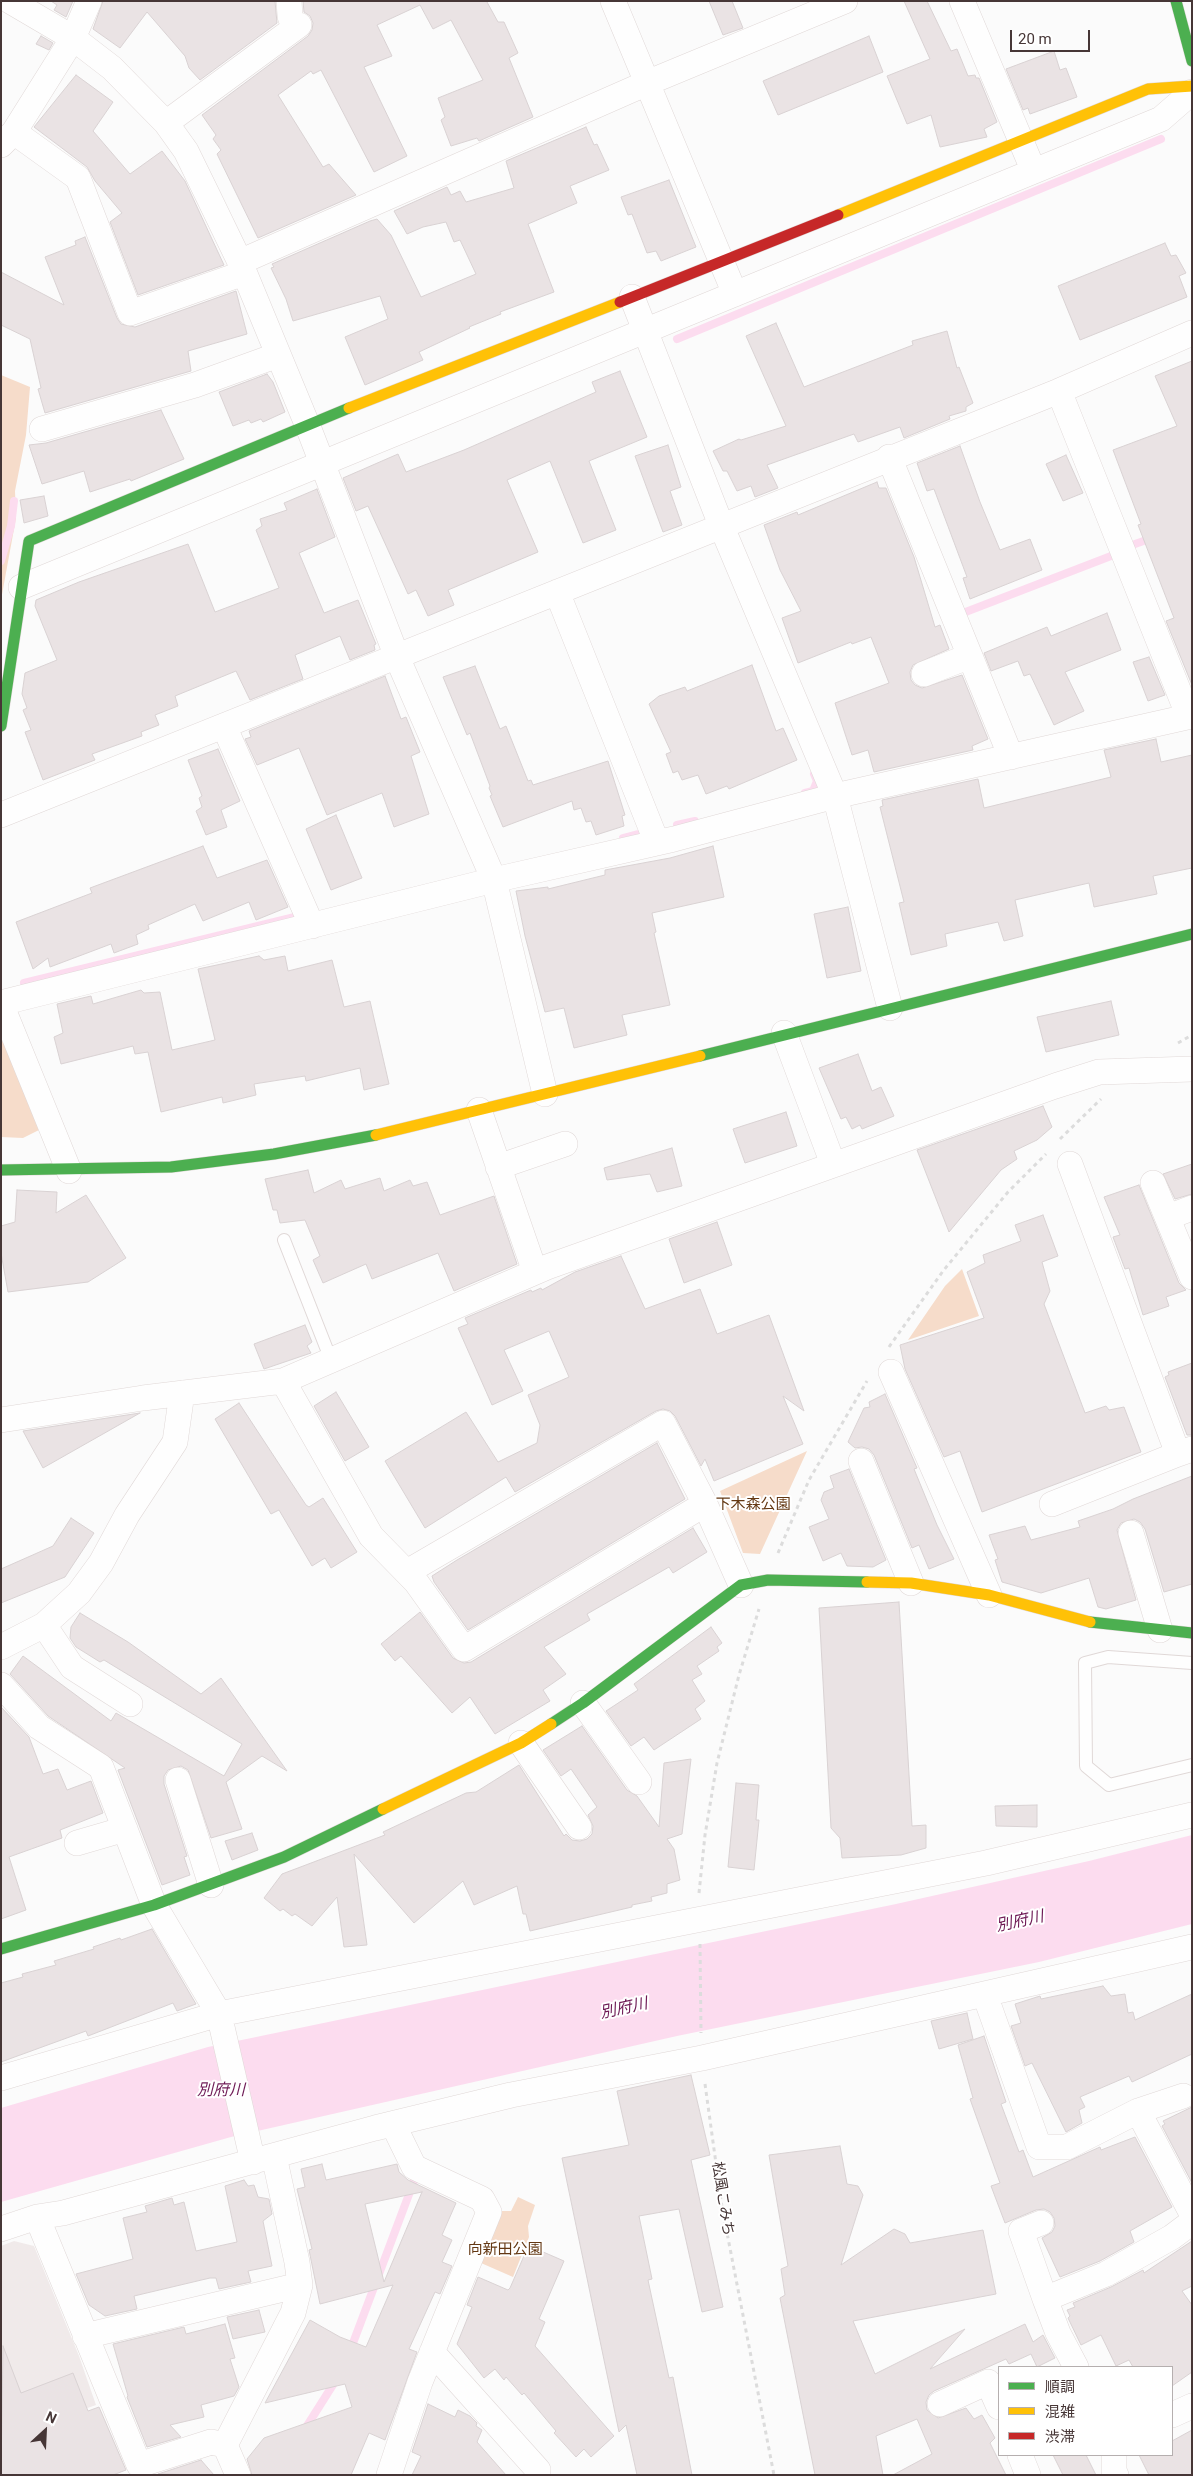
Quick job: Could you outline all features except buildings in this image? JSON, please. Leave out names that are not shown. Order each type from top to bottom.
[{"type":"street","points":[[10,1],[73,38],[112,68],[166,123],[186,151],[242,267],[307,424],[397,657],[491,873],[545,1094]]},
{"type":"street","points":[[90,1],[73,38],[7,138],[78,178],[130,313],[242,267],[647,83],[845,1]]},
{"type":"street","points":[[166,123],[296,26],[290,16],[290,1]]},
{"type":"street","points":[[613,1],[735,294]]},
{"type":"street","points":[[962,1],[1034,172]]},
{"type":"street","points":[[1176,1],[1192,60]]},
{"type":"street","points":[[1,726],[29,541],[307,424],[721,263],[1021,139],[1148,89],[1192,86]]},
{"type":"street","points":[[21,587],[1162,119],[1192,92]]},
{"type":"street","points":[[632,297],[721,525],[835,796],[890,1008]]},
{"type":"street","points":[[1,815],[1059,390],[1192,333]]},
{"type":"street","points":[[42,430],[196,385],[278,355]]},
{"type":"street","points":[[70,1170],[1,1004],[308,918],[491,873],[657,843],[835,796],[1190,716],[1059,390]]},
{"type":"street","points":[[889,457],[1011,757]]},
{"type":"street","points":[[557,592],[657,843]]},
{"type":"street","points":[[924,674],[970,656]]},
{"type":"street","points":[[224,726],[308,918]]},
{"type":"street","points":[[1,1170],[171,1167],[274,1154],[379,1134],[1192,934]]},
{"type":"street","points":[[784,1033],[833,1164]]},
{"type":"street","points":[[1,1420],[182,1393],[282,1381],[535,1272],[833,1164],[1100,1072],[1192,1068]]},
{"type":"street","points":[[479,1110],[535,1272]]},
{"type":"street","points":[[498,1167],[565,1144]]},
{"type":"street","points":[[1052,1504],[1185,1452],[1068,1191],[1070,1164]]},
{"type":"street","points":[[1153,1183],[1192,1276]]},
{"type":"street","points":[[1168,1217],[1192,1208]]},
{"type":"street","points":[[891,1372],[943,1470],[989,1595]]},
{"type":"street","points":[[282,1381],[371,1536],[407,1572],[464,1649],[705,1504]]},
{"type":"street","points":[[1,1646],[44,1625],[79,1593],[101,1563],[126,1515],[175,1442],[182,1393]]},
{"type":"street","points":[[407,1572],[663,1423],[705,1504],[741,1585]]},
{"type":"street","points":[[861,1461],[911,1583]]},
{"type":"street","points":[[1131,1533],[1160,1630]]},
{"type":"street","points":[[1,1950],[154,1905],[284,1857],[521,1743],[583,1703],[741,1585],[768,1580],[911,1583],[989,1595],[1099,1624],[1192,1633]]},
{"type":"street","points":[[44,1625],[72,1666],[130,1704]]},
{"type":"street","points":[[1,1685],[39,1727],[101,1767],[154,1905],[219,2014],[263,2159],[298,2262],[300,2285],[293,2313],[225,2445]]},
{"type":"street","points":[[583,1703],[639,1782]]},
{"type":"street","points":[[521,1743],[579,1827]]},
{"type":"street","points":[[178,1780],[211,1885]]},
{"type":"street","points":[[1,2078],[219,2014],[986,1863],[1192,1815]]},
{"type":"street","points":[[77,1842],[125,1829]]},
{"type":"street","points":[[1,2229],[37,2217],[63,2213],[393,2124],[511,2095],[702,2058],[1192,1947]]},
{"type":"street","points":[[985,1994],[1039,2147],[1067,2147],[1138,2111],[1183,2096]]},
{"type":"street","points":[[1138,2111],[1192,2214]]},
{"type":"street","points":[[389,2475],[432,2352],[489,2212],[482,2199],[414,2167],[393,2124]]},
{"type":"street","points":[[37,2217],[139,2465],[211,2442],[225,2445]]},
{"type":"street","points":[[1045,2299],[1106,2274],[1172,2237],[1192,2222]]},
{"type":"street","points":[[1041,2223],[1021,2232],[1058,2333],[1075,2366]]},
{"type":"street","points":[[85,2336],[300,2285]]},
{"type":"street","points":[[432,2352],[538,2470]]},
{"type":"street","points":[[940,2404],[988,2382],[998,2405]]},
{"type":"street","points":[[1173,2416],[1192,2406]]},
{"type":"street","points":[[225,2445],[238,2475]]},
{"type":"street","points":[[1020,2456],[1028,2475]]},
{"type":"street","points":[[1114,2456],[1114,2471],[1116,2475]]},
{"type":"lane","points":[[284,1240],[331,1360]]},
{"type":"lane","points":[[1192,1663],[1108,1657],[1085,1663],[1086,1766],[1109,1785],[1192,1764]]},
{"type":"path","name":"松風こみち","points":[[699,1919],[702,2058],[722,2207],[774,2475]]},
{"type":"shaded area","points":[[14,2241],[34,2246],[79,2356],[96,2405],[42,2424],[1,2475],[1,2246]]},
{"type":"green space","points":[[1,375],[30,387],[26,435],[15,491],[16,518],[1,600]]},
{"type":"green space","points":[[1,1028],[39,1130],[23,1138],[1,1137]]},
{"type":"green space","points":[[962,1269],[979,1316],[908,1340],[945,1286]]},
{"type":"green space","name":"下木森公園","points":[[807,1451],[760,1554],[743,1553],[720,1491]]},
{"type":"green space","name":"向新田公園","points":[[518,2197],[535,2205],[528,2226],[529,2237],[513,2277],[481,2263],[502,2211],[511,2211]]},
{"type":"water","name":"別府川","points":[[1192,1835],[1192,1924],[1039,1962],[677,2036],[231,2137],[1,2202],[1,2108],[208,2047],[896,1904],[1089,1861]]},
{"type":"waterway","points":[[677,339],[1161,139]]},
{"type":"waterway","points":[[1,561],[11,526],[14,501]]},
{"type":"waterway","points":[[1135,544],[1152,538]]},
{"type":"waterway","points":[[963,613],[1111,556]]},
{"type":"waterway","points":[[805,793],[813,791],[817,781],[814,774]]},
{"type":"waterway","points":[[677,825],[695,821]]},
{"type":"waterway","points":[[623,838],[638,834]]},
{"type":"waterway","points":[[24,983],[303,915]]},
{"type":"waterway","points":[[350,2351],[414,2181]]},
{"type":"waterway","points":[[305,2429],[336,2380]]},
{"type":"traffic: fast","points":[[1176,1],[1192,61]]},
{"type":"traffic: fast","points":[[1,726],[29,541],[349,408]]},
{"type":"traffic: fast","points":[[700,1056],[1192,934]]},
{"type":"traffic: fast","points":[[1,1170],[171,1167],[274,1154],[376,1135]]},
{"type":"traffic: fast","points":[[551,1724],[583,1703],[741,1585],[768,1580],[867,1582]]},
{"type":"traffic: fast","points":[[1090,1622],[1192,1633]]},
{"type":"traffic: fast","points":[[1,1949],[154,1905],[284,1857],[383,1809]]},
{"type":"traffic: slow","points":[[838,215],[1148,89],[1192,86]]},
{"type":"traffic: slow","points":[[349,408],[620,302]]},
{"type":"traffic: slow","points":[[376,1135],[700,1056]]},
{"type":"traffic: slow","points":[[867,1582],[911,1583],[989,1595],[1090,1622]]},
{"type":"traffic: slow","points":[[383,1809],[521,1743],[551,1724]]},
{"type":"traffic: jam","points":[[620,302],[838,215]]}]
